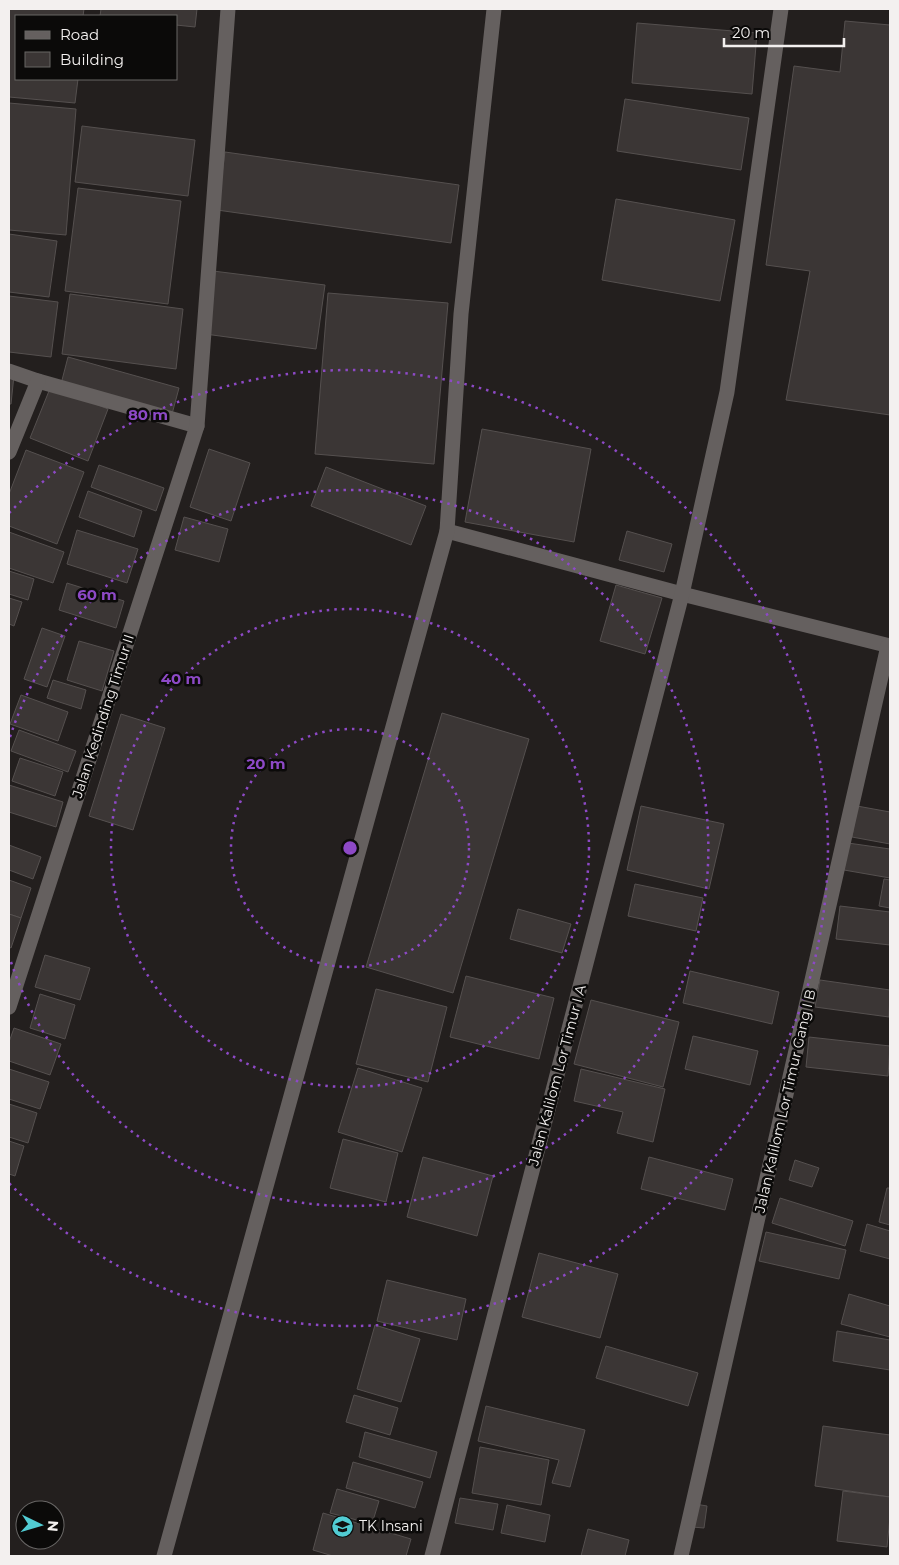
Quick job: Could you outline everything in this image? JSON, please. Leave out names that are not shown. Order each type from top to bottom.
[{"type":"street","name":"Jalan Kedinding Timur II","points":[[9,1007],[197,426],[228,9]]},
{"type":"street","points":[[164,1556],[447,531],[461,314],[494,9]]},
{"type":"street","name":"Jalan Kalilom Lor Timur I A","points":[[432,1556],[682,594],[727,392],[781,9]]},
{"type":"street","points":[[9,371],[197,426]]},
{"type":"street","points":[[9,452],[38,381]]},
{"type":"street","points":[[447,531],[682,594],[889,646]]},
{"type":"street","name":"Jalan Kalilom Lor Timur Gang I B","points":[[681,1556],[889,646]]},
{"type":"building","points":[[9,9],[84,9],[83,15],[15,15],[15,80],[78,80],[75,103],[9,97]]},
{"type":"building","points":[[101,9],[197,9],[195,27],[178,25],[178,15],[100,15]]},
{"type":"building","points":[[845,21],[890,25],[890,415],[786,400],[810,271],[766,265],[794,66],[840,72]]},
{"type":"building","points":[[637,23],[757,33],[752,94],[632,83]]},
{"type":"building","points":[[625,99],[749,118],[741,170],[617,151]]},
{"type":"building","points":[[9,103],[76,109],[66,235],[9,230]]},
{"type":"building","points":[[82,126],[195,140],[188,196],[75,182]]},
{"type":"building","points":[[225,152],[459,185],[451,243],[217,210]]},
{"type":"building","points":[[78,188],[181,201],[168,304],[65,291]]},
{"type":"building","points":[[616,199],[735,220],[720,301],[602,280]]},
{"type":"building","points":[[9,234],[57,241],[49,297],[9,292]]},
{"type":"building","points":[[213,271],[325,285],[316,349],[205,334]]},
{"type":"building","points":[[328,293],[448,303],[434,464],[315,454]]},
{"type":"building","points":[[70,294],[183,309],[176,369],[62,354]]},
{"type":"building","points":[[9,296],[58,302],[51,357],[9,352]]},
{"type":"building","points":[[68,357],[179,388],[172,414],[61,384]]},
{"type":"building","points":[[9,374],[14,375],[11,404],[9,404]]},
{"type":"building","points":[[51,386],[108,409],[88,461],[30,438]]},
{"type":"building","points":[[482,429],[591,449],[574,542],[465,522]]},
{"type":"building","points":[[209,449],[250,463],[231,521],[190,507]]},
{"type":"building","points":[[26,450],[84,472],[57,544],[9,526],[9,494]]},
{"type":"building","points":[[99,465],[164,488],[156,511],[91,487]]},
{"type":"building","points":[[326,467],[426,506],[411,545],[311,506]]},
{"type":"building","points":[[88,491],[142,511],[134,537],[79,517]]},
{"type":"building","points":[[184,517],[228,529],[219,562],[175,550]]},
{"type":"building","points":[[77,530],[138,549],[127,583],[67,564]]},
{"type":"building","points":[[627,531],[672,544],[664,572],[619,560]]},
{"type":"building","points":[[9,532],[64,552],[53,583],[9,568]]},
{"type":"building","points":[[9,571],[34,579],[28,600],[9,594]]},
{"type":"building","points":[[67,583],[124,601],[116,628],[59,610]]},
{"type":"building","points":[[616,585],[662,598],[645,654],[600,641]]},
{"type":"building","points":[[9,598],[22,602],[14,626],[9,624]]},
{"type":"building","points":[[42,628],[65,636],[47,687],[24,679]]},
{"type":"building","points":[[79,641],[114,651],[102,691],[67,680]]},
{"type":"building","points":[[53,680],[86,690],[81,709],[47,698]]},
{"type":"building","points":[[21,695],[68,712],[58,741],[10,724]]},
{"type":"building","points":[[442,713],[529,739],[453,993],[366,967]]},
{"type":"building","points":[[121,714],[165,728],[133,830],[89,816]]},
{"type":"building","points":[[19,730],[76,751],[68,772],[11,751]]},
{"type":"building","points":[[20,758],[63,772],[55,796],[12,781]]},
{"type":"building","points":[[9,785],[63,802],[56,827],[9,812]]},
{"type":"building","points":[[641,806],[724,824],[709,889],[627,870]]},
{"type":"building","points":[[857,806],[890,812],[890,844],[852,837]]},
{"type":"building","points":[[848,843],[890,849],[890,878],[844,870]]},
{"type":"building","points":[[9,845],[41,857],[33,879],[9,870]]},
{"type":"building","points":[[884,879],[890,880],[890,908],[879,906]]},
{"type":"building","points":[[9,880],[31,888],[21,918],[9,914]]},
{"type":"building","points":[[635,884],[703,898],[696,931],[628,916]]},
{"type":"building","points":[[840,906],[890,912],[890,945],[836,939]]},
{"type":"building","points":[[518,909],[571,924],[562,953],[510,939]]},
{"type":"building","points":[[9,914],[21,918],[11,948],[9,947]]},
{"type":"building","points":[[45,955],[90,968],[80,1000],[35,987]]},
{"type":"building","points":[[690,971],[779,992],[772,1024],[683,1003]]},
{"type":"building","points":[[466,976],[554,998],[539,1059],[450,1037]]},
{"type":"building","points":[[820,980],[890,990],[889,1017],[815,1007]]},
{"type":"building","points":[[376,989],[447,1007],[428,1082],[356,1064]]},
{"type":"building","points":[[40,994],[75,1005],[65,1039],[30,1028]]},
{"type":"building","points":[[591,1000],[679,1022],[663,1087],[574,1064]]},
{"type":"building","points":[[14,1028],[61,1044],[50,1075],[9,1061],[9,1042]]},
{"type":"building","points":[[693,1036],[758,1051],[750,1085],[685,1069]]},
{"type":"building","points":[[809,1037],[890,1046],[888,1076],[806,1067]]},
{"type":"building","points":[[358,1068],[422,1088],[402,1152],[338,1132]]},
{"type":"building","points":[[9,1069],[49,1082],[40,1109],[9,1099]]},
{"type":"building","points":[[581,1069],[665,1089],[653,1142],[617,1133],[623,1112],[574,1101]]},
{"type":"building","points":[[9,1104],[37,1113],[28,1143],[9,1137]]},
{"type":"building","points":[[343,1139],[398,1153],[386,1202],[330,1188]]},
{"type":"building","points":[[9,1141],[24,1146],[15,1176],[9,1174]]},
{"type":"building","points":[[423,1157],[493,1176],[477,1236],[407,1217]]},
{"type":"building","points":[[649,1157],[733,1179],[725,1210],[641,1189]]},
{"type":"building","points":[[795,1160],[819,1168],[812,1187],[789,1180]]},
{"type":"building","points":[[887,1188],[890,1188],[890,1225],[879,1222]]},
{"type":"building","points":[[780,1198],[853,1221],[845,1246],[772,1223]]},
{"type":"building","points":[[867,1224],[890,1231],[890,1259],[860,1251]]},
{"type":"building","points":[[766,1232],[846,1250],[839,1279],[759,1261]]},
{"type":"building","points":[[539,1253],[618,1274],[600,1338],[522,1317]]},
{"type":"building","points":[[387,1280],[466,1299],[457,1340],[377,1321]]},
{"type":"building","points":[[849,1294],[890,1306],[890,1337],[841,1324]]},
{"type":"building","points":[[375,1325],[420,1339],[401,1402],[357,1389]]},
{"type":"building","points":[[837,1331],[890,1340],[890,1370],[833,1361]]},
{"type":"building","points":[[606,1346],[698,1373],[688,1406],[596,1378]]},
{"type":"building","points":[[354,1395],[398,1408],[390,1435],[346,1422]]},
{"type":"building","points":[[486,1406],[585,1430],[570,1487],[552,1483],[559,1460],[478,1441]]},
{"type":"building","points":[[823,1426],[890,1435],[890,1497],[815,1486]]},
{"type":"building","points":[[365,1432],[437,1452],[430,1478],[359,1457]]},
{"type":"building","points":[[480,1447],[549,1460],[541,1505],[472,1493]]},
{"type":"building","points":[[353,1462],[423,1482],[415,1508],[346,1488]]},
{"type":"building","points":[[337,1489],[379,1501],[372,1524],[330,1513]]},
{"type":"building","points":[[843,1491],[890,1497],[887,1547],[837,1541]]},
{"type":"building","points":[[460,1498],[498,1504],[493,1530],[455,1523]]},
{"type":"building","points":[[695,1504],[707,1506],[704,1528],[692,1527]]},
{"type":"building","points":[[507,1505],[550,1515],[545,1542],[501,1533]]},
{"type":"building","name":"TK Insani","points":[[323,1513],[411,1539],[406,1556],[333,1556],[313,1550]]},
{"type":"building","points":[[588,1529],[629,1540],[625,1556],[581,1556]]},
{"type":"place","name":"TK Insani","points":[[343,1526]]}]
